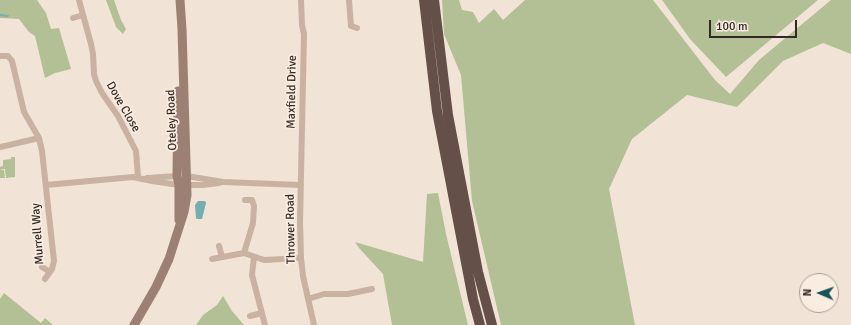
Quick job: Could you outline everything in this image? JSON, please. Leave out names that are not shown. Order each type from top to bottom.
[{"type":"highway","points":[[424,0],[436,111],[480,325]]},
{"type":"highway","points":[[434,0],[448,116],[478,272],[492,325]]},
{"type":"main road","name":"Oteley Road","points":[[177,176],[178,29],[180,0]]},
{"type":"main road","name":"Oteley Road","points":[[134,325],[170,259],[179,225],[178,214],[184,182],[182,28],[180,14]]},
{"type":"main road","points":[[177,176],[184,182]]},
{"type":"street","name":"Dove Close","points":[[79,0],[93,54],[94,74],[96,81],[102,93],[118,116],[136,151],[140,178]]},
{"type":"street","name":"Maxfield Drive","points":[[301,185],[304,34],[302,25],[302,0]]},
{"type":"street","points":[[350,0],[349,28],[358,28]]},
{"type":"street","points":[[73,18],[82,15]]},
{"type":"street","name":"Murrell Way","points":[[0,56],[8,56],[12,61],[24,112],[39,138],[42,151],[54,261],[54,266],[45,279]]},
{"type":"street","points":[[0,147],[39,138]]},
{"type":"street","points":[[46,185],[130,176],[152,181],[184,182]]},
{"type":"street","points":[[140,178],[177,176]]},
{"type":"street","name":"Thrower Road","points":[[184,182],[203,185],[222,182],[301,185],[300,222],[303,276],[314,325]]},
{"type":"street","points":[[244,254],[253,223],[254,198],[245,200]]},
{"type":"street","points":[[219,246],[222,257]]},
{"type":"street","points":[[212,259],[244,254],[272,260],[302,258]]},
{"type":"street","points":[[254,257],[252,276],[265,325]]},
{"type":"street","points":[[42,267],[50,272]]},
{"type":"street","points":[[308,299],[324,294],[348,294],[372,289]]},
{"type":"street","points":[[250,316],[262,314]]},
{"type":"green space","points":[[0,0],[37,0],[46,13],[51,29],[59,28],[71,69],[55,73],[45,78],[35,36],[29,32],[19,19],[0,18]]},
{"type":"green space","points":[[106,0],[114,0],[126,29],[123,34],[116,27]]},
{"type":"green space","points":[[442,0],[459,0],[462,10],[473,12],[479,23],[494,9],[503,20],[525,0],[653,0],[715,80],[730,94],[759,60],[831,0],[851,0],[851,54],[823,43],[783,61],[737,107],[687,95],[632,139],[609,189],[635,325],[501,325],[472,201],[461,75],[444,34]]},
{"type":"green space","points":[[662,0],[818,0],[726,77],[690,39]]},
{"type":"green space","points":[[15,157],[15,177],[6,178],[5,169],[0,170],[0,167],[3,166],[3,160]]},
{"type":"green space","points":[[0,170],[4,170],[5,178],[0,178]]},
{"type":"green space","points":[[438,193],[446,234],[468,325],[392,325],[383,274],[355,242],[423,262],[427,194]]},
{"type":"green space","points":[[4,293],[41,323],[45,318],[53,325],[0,325],[0,299]]},
{"type":"green space","points":[[223,296],[232,311],[244,325],[196,325],[203,315],[217,305]]},
{"type":"water","points":[[198,201],[205,201],[206,203],[202,219],[196,218],[195,205]]},
{"type":"waterway","points":[[0,15],[8,16]]}]
